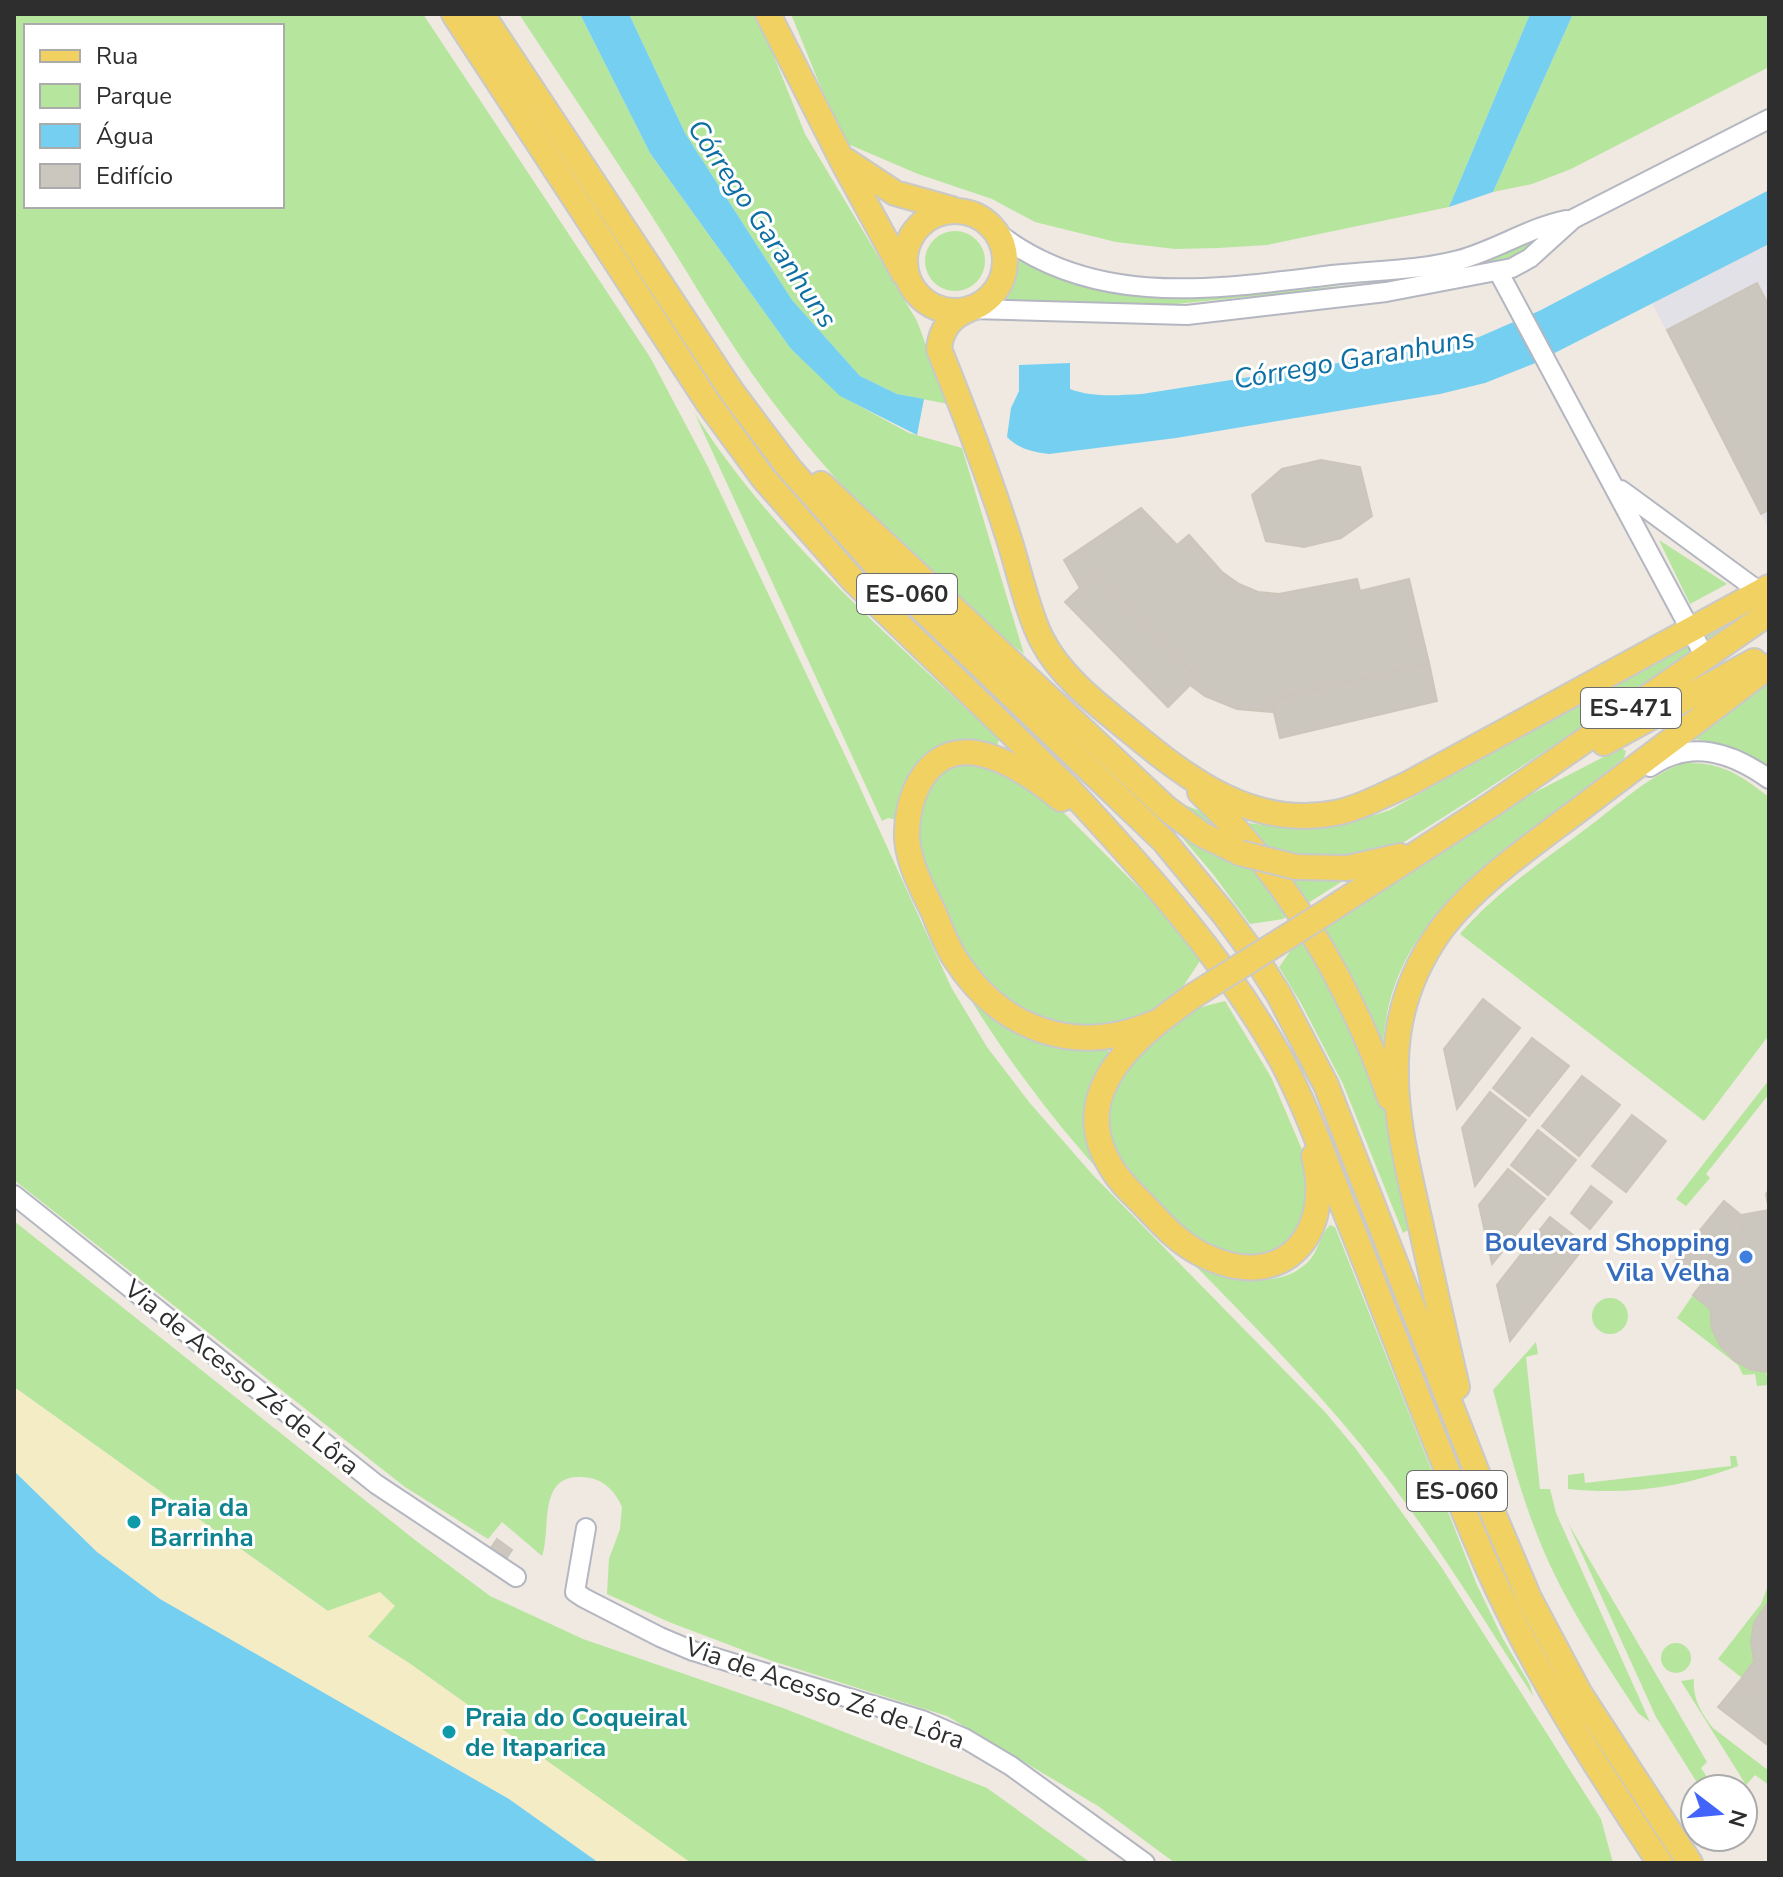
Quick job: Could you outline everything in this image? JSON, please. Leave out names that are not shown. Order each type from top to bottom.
[{"type":"main road","name":"ES-060","points":[[454,14],[709,404],[764,479],[854,581],[1068,788],[1163,893],[1226,973],[1264,1031],[1298,1096],[1461,1503],[1527,1650],[1583,1746],[1660,1863]]},
{"type":"main road","name":"ES-060","points":[[482,14],[760,431],[845,533],[1164,841],[1252,952],[1279,995],[1326,1085],[1508,1552],[1550,1640],[1580,1694],[1690,1863]]},
{"type":"main road","points":[[768,14],[911,286],[930,306],[943,310],[970,309]]},
{"type":"main road","points":[[840,156],[895,193],[927,204],[973,213],[994,230],[1001,242],[1005,269],[993,294],[961,312],[947,325],[942,332],[939,349],[1002,517],[1040,636],[1061,667],[1078,685],[1172,766],[1225,818],[1263,863],[1314,936],[1362,1027],[1402,1138],[1474,1463]]},
{"type":"main road","points":[[911,286],[904,260],[912,234],[933,215],[959,211]]},
{"type":"main road","points":[[707,353],[777,441],[1166,808],[1201,834],[1240,853],[1296,867],[1326,869],[1391,859],[1432,843]]},
{"type":"main road","points":[[1172,766],[1249,809],[1290,816],[1334,813],[1408,784],[1690,629],[1766,598]]},
{"type":"main road","name":"ES-471","points":[[1154,1023],[1493,804],[1705,657],[1766,598]]},
{"type":"main road","name":"ES-471","points":[[1493,804],[1769,653]]},
{"type":"main road","points":[[1402,1138],[1396,1084],[1397,1040],[1407,996],[1434,941],[1458,909],[1538,841],[1769,666]]},
{"type":"main road","points":[[1133,860],[1044,786],[1010,765],[976,753],[951,754],[940,759],[922,776],[911,800],[907,843],[915,873],[952,954],[993,1003],[1026,1024],[1071,1037],[1118,1035],[1154,1023]]},
{"type":"main road","points":[[1154,1023],[1131,1044],[1108,1075],[1098,1110],[1100,1140],[1109,1165],[1122,1182],[1170,1232],[1203,1255],[1242,1268],[1266,1267],[1289,1257],[1305,1240],[1315,1218],[1317,1177],[1298,1096]]},
{"type":"street","points":[[994,230],[1033,258],[1070,273],[1140,286],[1211,289],[1438,265],[1484,253],[1544,226],[1573,219],[1769,119]]},
{"type":"street","points":[[970,309],[1187,315],[1386,292],[1512,268],[1530,258],[1573,219]]},
{"type":"street","points":[[1498,271],[1705,657]]},
{"type":"street","points":[[1615,486],[1766,598]]},
{"type":"street","points":[[1538,841],[1658,761],[1677,753],[1714,751],[1753,767],[1769,779]]},
{"type":"street","name":"Via de Acesso Zé de Lôra","points":[[14,1195],[376,1484],[516,1577]]},
{"type":"street","name":"Via de Acesso Zé de Lôra","points":[[586,1528],[575,1592],[627,1621],[693,1651],[922,1720],[964,1738],[1011,1766],[1145,1863]]},
{"type":"shaded area","points":[[1769,244],[1769,529],[1652,303]]},
{"type":"green space","points":[[14,14],[423,14],[650,357],[707,465],[951,987],[987,1047],[1029,1102],[1092,1174],[1325,1412],[1356,1449],[1442,1568],[1601,1819],[1613,1863],[1175,1863],[1098,1806],[947,1716],[772,1661],[669,1622],[607,1594],[609,1559],[620,1529],[622,1507],[613,1492],[601,1482],[573,1477],[561,1482],[553,1491],[542,1556],[502,1522],[488,1539],[405,1487],[14,1180]]},
{"type":"green space","points":[[519,14],[580,14],[650,153],[791,349],[841,396],[909,433],[962,448],[1024,654],[956,597],[892,537],[831,473],[775,405]]},
{"type":"green space","points":[[629,14],[757,14],[805,134],[917,321],[948,404],[897,394],[860,376],[792,300],[685,133]]},
{"type":"green space","points":[[791,14],[1530,14],[1449,207],[1267,245],[1175,249],[1116,242],[1035,222],[992,199],[918,174],[848,144],[834,120]]},
{"type":"green space","points":[[1573,14],[1769,14],[1769,67],[1571,169],[1532,184],[1493,192]]},
{"type":"green space","points":[[955,231],[977,239],[985,261],[977,283],[955,291],[933,283],[925,261],[933,239]]},
{"type":"green space","points":[[1540,234],[1526,250],[1506,260],[1473,266]]},
{"type":"green space","points":[[1017,260],[1093,287],[1170,296],[1249,294],[1401,280],[1165,305],[1020,303],[1001,300]]},
{"type":"green space","points":[[1473,266],[1438,274],[1401,280]]},
{"type":"green space","points":[[695,414],[761,504],[798,546],[999,739],[997,746],[974,741],[950,743],[925,756],[908,777],[896,820],[888,818],[882,821]]},
{"type":"green space","points":[[1659,540],[1727,584],[1690,604]]},
{"type":"green space","points":[[1769,599],[1769,604],[1283,919],[1250,924],[1168,821],[1172,800],[1226,818],[1280,826],[1335,824],[1390,810]]},
{"type":"green space","points":[[1769,678],[1769,774],[1726,745],[1690,738]]},
{"type":"green space","points":[[1621,748],[1626,751],[1624,758],[1467,884],[1422,934],[1405,962],[1393,993],[1385,1028],[1382,1068],[1388,1129],[1408,1230],[1403,1233],[1343,1084],[1279,967],[1299,939],[1526,797]]},
{"type":"green space","points":[[966,763],[1001,771],[1054,803],[1163,912],[1200,961],[1182,988],[1149,1013],[1106,1027],[1053,1024],[1006,1002],[966,958],[921,863],[917,816],[932,777],[939,771]]},
{"type":"green space","points":[[1684,763],[1710,765],[1730,771],[1769,797],[1769,1035],[1704,1121],[1460,934],[1489,904],[1537,865],[1646,783]]},
{"type":"green space","points":[[951,967],[963,985],[1108,1049],[1108,1057],[1091,1087],[1111,1184],[1025,1080]]},
{"type":"green space","points":[[1225,1001],[1271,1077],[1309,1166],[1305,1219],[1282,1251],[1248,1261],[1193,1239],[1123,1171],[1105,1125],[1118,1073],[1163,1030],[1198,1008]]},
{"type":"green space","points":[[1769,1080],[1769,1094],[1706,1174],[1710,1178],[1686,1206],[1676,1199]]},
{"type":"green space","points":[[14,1221],[415,1540],[490,1596],[583,1639],[783,1708],[987,1788],[1091,1863],[691,1863],[409,1663],[328,1611],[14,1387]]},
{"type":"green space","points":[[1330,1225],[1335,1227],[1477,1585],[1533,1696],[1385,1475],[1297,1371],[1184,1254],[1246,1278],[1278,1278],[1308,1262]]},
{"type":"green space","points":[[1693,1295],[1710,1309],[1715,1333],[1726,1352],[1742,1365],[1766,1372],[1769,1385],[1757,1386],[1755,1374],[1743,1375],[1738,1365],[1677,1318]]},
{"type":"green space","points":[[1610,1298],[1623,1303],[1628,1316],[1623,1329],[1610,1334],[1597,1329],[1592,1316],[1597,1303]]},
{"type":"green space","points":[[1536,1342],[1538,1354],[1526,1357],[1540,1489],[1550,1489],[1556,1513],[1650,1722],[1638,1713],[1570,1603],[1541,1544],[1518,1479],[1493,1390]]},
{"type":"green space","points":[[1730,1456],[1736,1456],[1738,1466],[1675,1485],[1612,1491],[1568,1489],[1568,1475],[1584,1473],[1585,1483],[1731,1466]]},
{"type":"green space","points":[[1568,1523],[1707,1762],[1701,1768],[1704,1773],[1691,1773],[1656,1717]]},
{"type":"green space","points":[[1769,1583],[1769,1601],[1754,1623],[1754,1661],[1742,1678],[1718,1659],[1761,1604]]},
{"type":"green space","points":[[1676,1643],[1682,1644],[1690,1652],[1690,1664],[1682,1672],[1676,1673],[1670,1672],[1662,1664],[1661,1658],[1662,1652],[1670,1644]]},
{"type":"green space","points":[[1694,1679],[1696,1699],[1709,1723],[1769,1771],[1769,1785],[1759,1778],[1759,1773],[1738,1773],[1681,1681]]},
{"type":"sand","name":"Praia da Barrinha","points":[[14,1387],[327,1611],[380,1592],[395,1606],[367,1638],[409,1663],[691,1863],[599,1863],[509,1799],[160,1599],[97,1552],[14,1471]]},
{"type":"water","points":[[580,14],[629,14],[685,133],[792,300],[860,376],[897,394],[924,399],[917,435],[840,396],[791,349],[650,153]]},
{"type":"water","points":[[1530,14],[1573,14],[1493,192],[1449,207]]},
{"type":"water","points":[[1769,190],[1769,244],[1533,364],[1485,383],[1440,394],[1176,438],[1049,454],[1026,449],[1007,437],[1011,408],[1019,391],[1019,365],[1070,363],[1070,389],[1097,395],[1124,395],[1446,346],[1479,337],[1541,310]]},
{"type":"water","points":[[14,1471],[97,1552],[160,1599],[509,1799],[599,1863],[14,1863]]},
{"type":"building","points":[[1757,283],[1769,306],[1769,510],[1761,514],[1667,330]]},
{"type":"building","points":[[1321,460],[1360,467],[1372,516],[1341,538],[1304,547],[1266,541],[1252,495],[1282,469]]},
{"type":"building","points":[[1141,508],[1177,545],[1189,535],[1222,572],[1258,592],[1279,594],[1357,579],[1360,591],[1409,579],[1429,663],[1271,700],[1273,712],[1237,709],[1205,696],[1190,685],[1198,677],[1096,573],[1080,588],[1064,560]]},
{"type":"building","points":[[1096,573],[1198,677],[1168,707],[1065,602]]},
{"type":"building","points":[[1429,663],[1437,701],[1280,738],[1271,700]]},
{"type":"building","points":[[1483,999],[1520,1028],[1457,1109],[1444,1049]]},
{"type":"building","points":[[1532,1038],[1569,1066],[1529,1116],[1493,1088]]},
{"type":"building","points":[[1582,1076],[1620,1105],[1579,1156],[1542,1126]]},
{"type":"building","points":[[1490,1092],[1526,1120],[1475,1186],[1462,1128]]},
{"type":"building","points":[[1632,1115],[1666,1141],[1626,1192],[1592,1166]]},
{"type":"building","points":[[1538,1130],[1576,1160],[1548,1195],[1511,1165]]},
{"type":"building","points":[[1508,1169],[1545,1199],[1492,1264],[1479,1205]]},
{"type":"building","points":[[1591,1186],[1612,1202],[1590,1229],[1571,1213]]},
{"type":"building","points":[[1724,1201],[1741,1215],[1743,1231],[1702,1283],[1674,1262]]},
{"type":"building","name":"Boulevard Shopping Vila Velha","points":[[1769,1210],[1769,1372],[1752,1370],[1735,1361],[1721,1347],[1712,1329],[1710,1309],[1693,1295],[1743,1231],[1741,1215]]},
{"type":"building","points":[[1550,1217],[1586,1245],[1510,1341],[1497,1285]]},
{"type":"building","points":[[497,1539],[512,1550],[503,1563],[488,1552]]},
{"type":"building","points":[[1769,1601],[1769,1697],[1742,1678],[1754,1661],[1751,1642],[1754,1623]]},
{"type":"building","points":[[1742,1678],[1769,1697],[1769,1746],[1718,1707]]},
{"type":"place","name":"Boulevard Shopping Vila Velha","points":[[1746,1257]]},
{"type":"place","name":"Praia da Barrinha","points":[[134,1522]]},
{"type":"place","name":"Praia do Coqueiral de Itaparica","points":[[449,1732]]},
{"type":"water label","name":"Córrego Garanhuns","points":[[763,223]]},
{"type":"water label","name":"Córrego Garanhuns","points":[[1354,358]]}]
